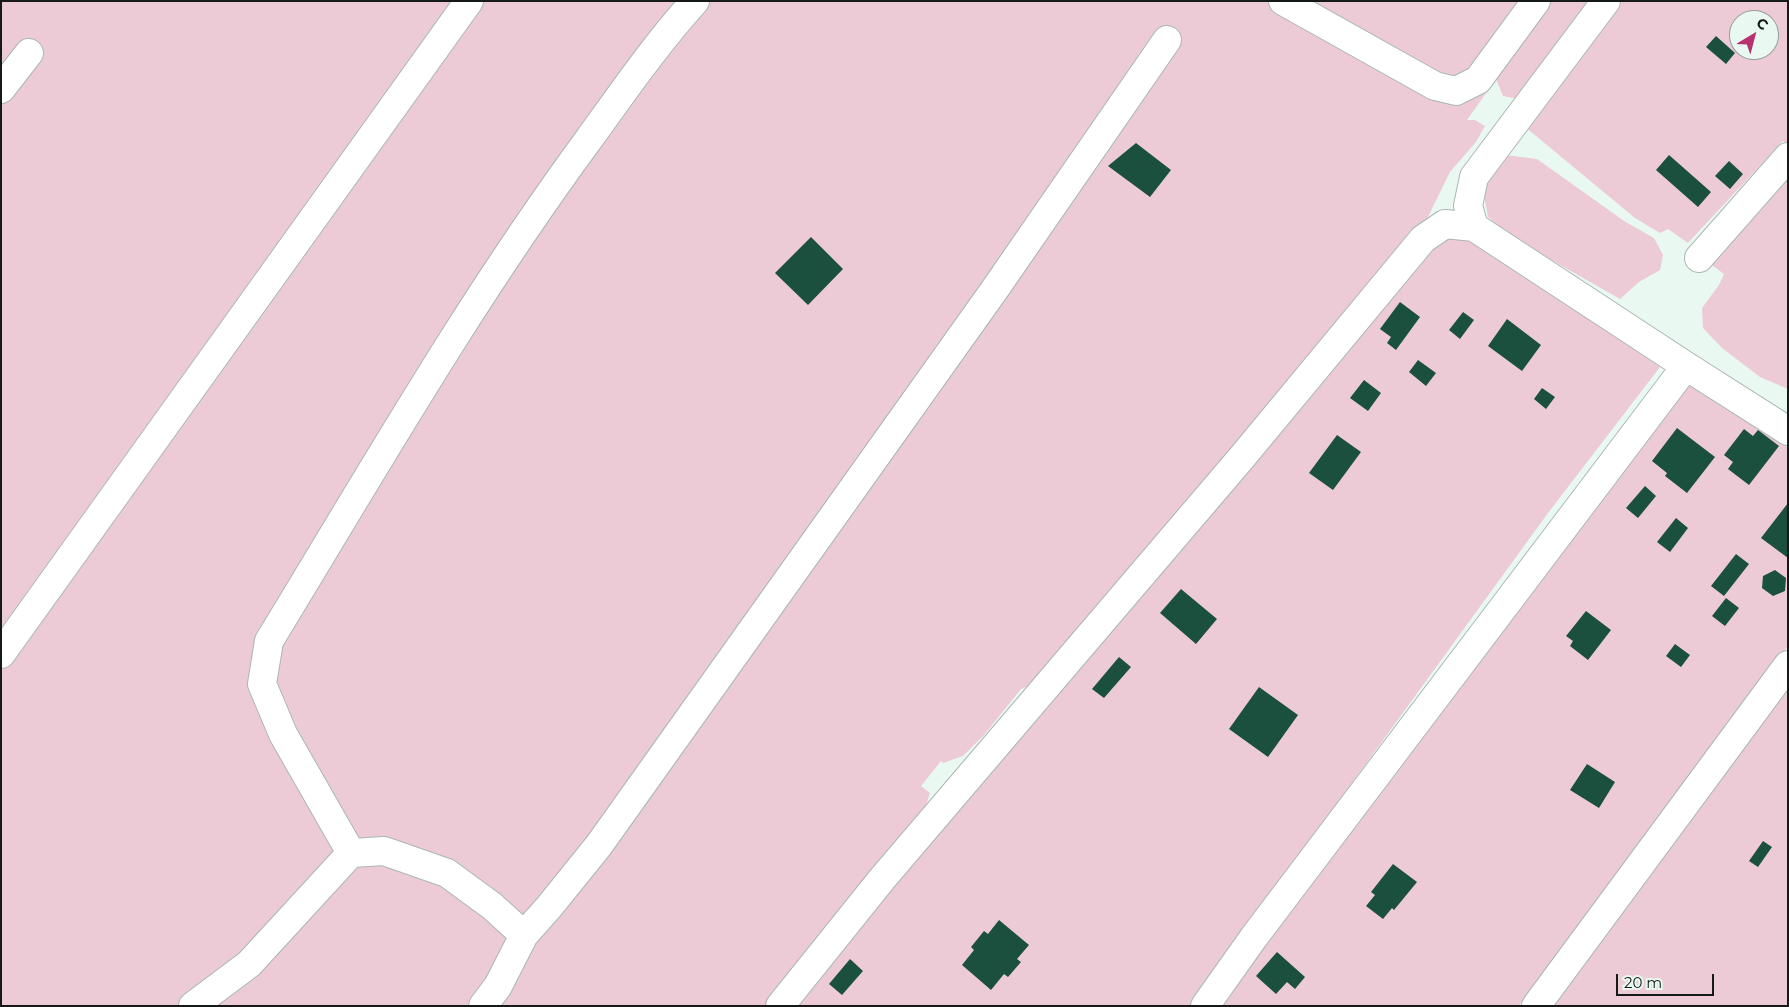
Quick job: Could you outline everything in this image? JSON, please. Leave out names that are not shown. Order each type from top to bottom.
[{"type":"street","points":[[1,654],[469,1]]},
{"type":"street","points":[[350,853],[283,734],[262,684],[268,641],[486,286],[560,178],[644,63],[667,32],[696,1]]},
{"type":"street","points":[[1283,1],[1434,86],[1456,91],[1478,80],[1536,1]]},
{"type":"street","points":[[1474,227],[1468,206],[1474,178],[1606,1]]},
{"type":"street","points":[[483,1006],[498,986],[524,935],[549,907],[610,829],[995,289],[1166,40]]},
{"type":"street","points":[[1,89],[29,53]]},
{"type":"street","points":[[1699,258],[1788,157]]},
{"type":"street","points":[[780,1006],[882,879],[1243,456],[1423,239],[1445,224],[1474,227],[1686,366],[1788,430]]},
{"type":"street","points":[[1205,1006],[1254,937],[1686,366]]},
{"type":"street","points":[[1536,1006],[1788,664]]},
{"type":"street","points":[[193,1006],[249,964],[350,853],[384,851],[447,873],[492,906],[524,935]]},
{"type":"shaded area","points":[[1,1],[1594,1],[1517,99],[1503,96],[1496,79],[1467,120],[1475,120],[1485,126],[1476,142],[1450,172],[1425,223],[1429,246],[1444,237],[1469,238],[1660,367],[1548,513],[1190,1006],[797,1006],[900,880],[899,878],[1035,684],[1021,689],[984,735],[963,756],[943,763],[941,761],[921,786],[930,793],[924,812],[767,1006],[1,1006]]},
{"type":"shaded area","points":[[1600,1],[1788,1],[1788,145],[1783,141],[1688,243],[1668,229],[1660,233],[1635,218],[1524,126]]},
{"type":"shaded area","points":[[1505,155],[1537,159],[1624,221],[1654,238],[1663,255],[1660,270],[1639,282],[1620,299],[1511,237],[1488,217],[1482,184]]},
{"type":"shaded area","points":[[1788,173],[1788,389],[1760,377],[1722,348],[1703,328],[1702,308],[1719,285],[1724,274],[1709,263]]},
{"type":"shaded area","points":[[1693,380],[1788,442],[1788,646],[1519,1006],[1217,1006],[1523,598]]},
{"type":"shaded area","points":[[1788,687],[1788,1006],[1549,1006]]},
{"type":"building","points":[[1716,36],[1729,48],[1729,60],[1726,64],[1706,47]]},
{"type":"building","points":[[1136,143],[1171,170],[1150,197],[1108,166]]},
{"type":"building","points":[[1669,155],[1711,192],[1698,207],[1656,170]]},
{"type":"building","points":[[1729,161],[1743,174],[1730,189],[1715,176]]},
{"type":"building","points":[[811,237],[843,269],[808,305],[775,273]]},
{"type":"building","points":[[1400,302],[1420,317],[1396,350],[1387,343],[1391,337],[1380,329]]},
{"type":"building","points":[[1463,312],[1474,320],[1460,339],[1449,330]]},
{"type":"building","points":[[1507,319],[1541,345],[1522,371],[1488,346]]},
{"type":"building","points":[[1418,360],[1436,373],[1426,386],[1409,372]]},
{"type":"building","points":[[1364,380],[1381,393],[1368,411],[1350,398]]},
{"type":"building","points":[[1542,388],[1555,397],[1546,409],[1534,399]]},
{"type":"building","points":[[1677,428],[1715,457],[1687,493],[1665,476],[1667,473],[1652,461]]},
{"type":"building","points":[[1744,429],[1753,436],[1758,430],[1779,446],[1749,485],[1728,469],[1733,462],[1724,455]]},
{"type":"building","points":[[1337,435],[1361,452],[1333,490],[1309,473]]},
{"type":"building","points":[[1645,486],[1656,496],[1638,518],[1626,508]]},
{"type":"building","points":[[1788,503],[1788,558],[1761,538]]},
{"type":"building","points":[[1676,518],[1688,528],[1670,552],[1657,542]]},
{"type":"building","points":[[1736,554],[1749,564],[1724,596],[1711,586]]},
{"type":"building","points":[[1775,570],[1786,578],[1785,591],[1773,596],[1762,588],[1763,576]]},
{"type":"building","points":[[1181,589],[1217,619],[1196,644],[1160,613]]},
{"type":"building","points":[[1726,598],[1739,608],[1725,626],[1712,616]]},
{"type":"building","points":[[1586,611],[1611,630],[1588,660],[1570,646],[1573,641],[1566,636]]},
{"type":"building","points":[[1675,644],[1690,655],[1681,667],[1666,656]]},
{"type":"building","points":[[1119,657],[1131,667],[1104,698],[1092,689]]},
{"type":"building","points":[[1259,687],[1298,715],[1268,757],[1229,729]]},
{"type":"building","points":[[1587,764],[1615,782],[1599,808],[1570,790]]},
{"type":"building","points":[[1763,841],[1772,847],[1758,867],[1749,861]]},
{"type":"building","points":[[1393,864],[1417,882],[1394,910],[1392,908],[1383,919],[1366,906],[1375,895],[1371,892]]},
{"type":"building","points":[[999,920],[1029,945],[1017,959],[1021,962],[1008,977],[1004,974],[991,990],[962,965],[974,950],[971,947],[984,931],[988,934]]},
{"type":"building","points":[[1277,952],[1305,977],[1295,989],[1287,982],[1276,994],[1256,976]]},
{"type":"building","points":[[850,959],[863,971],[842,995],[829,984]]}]
